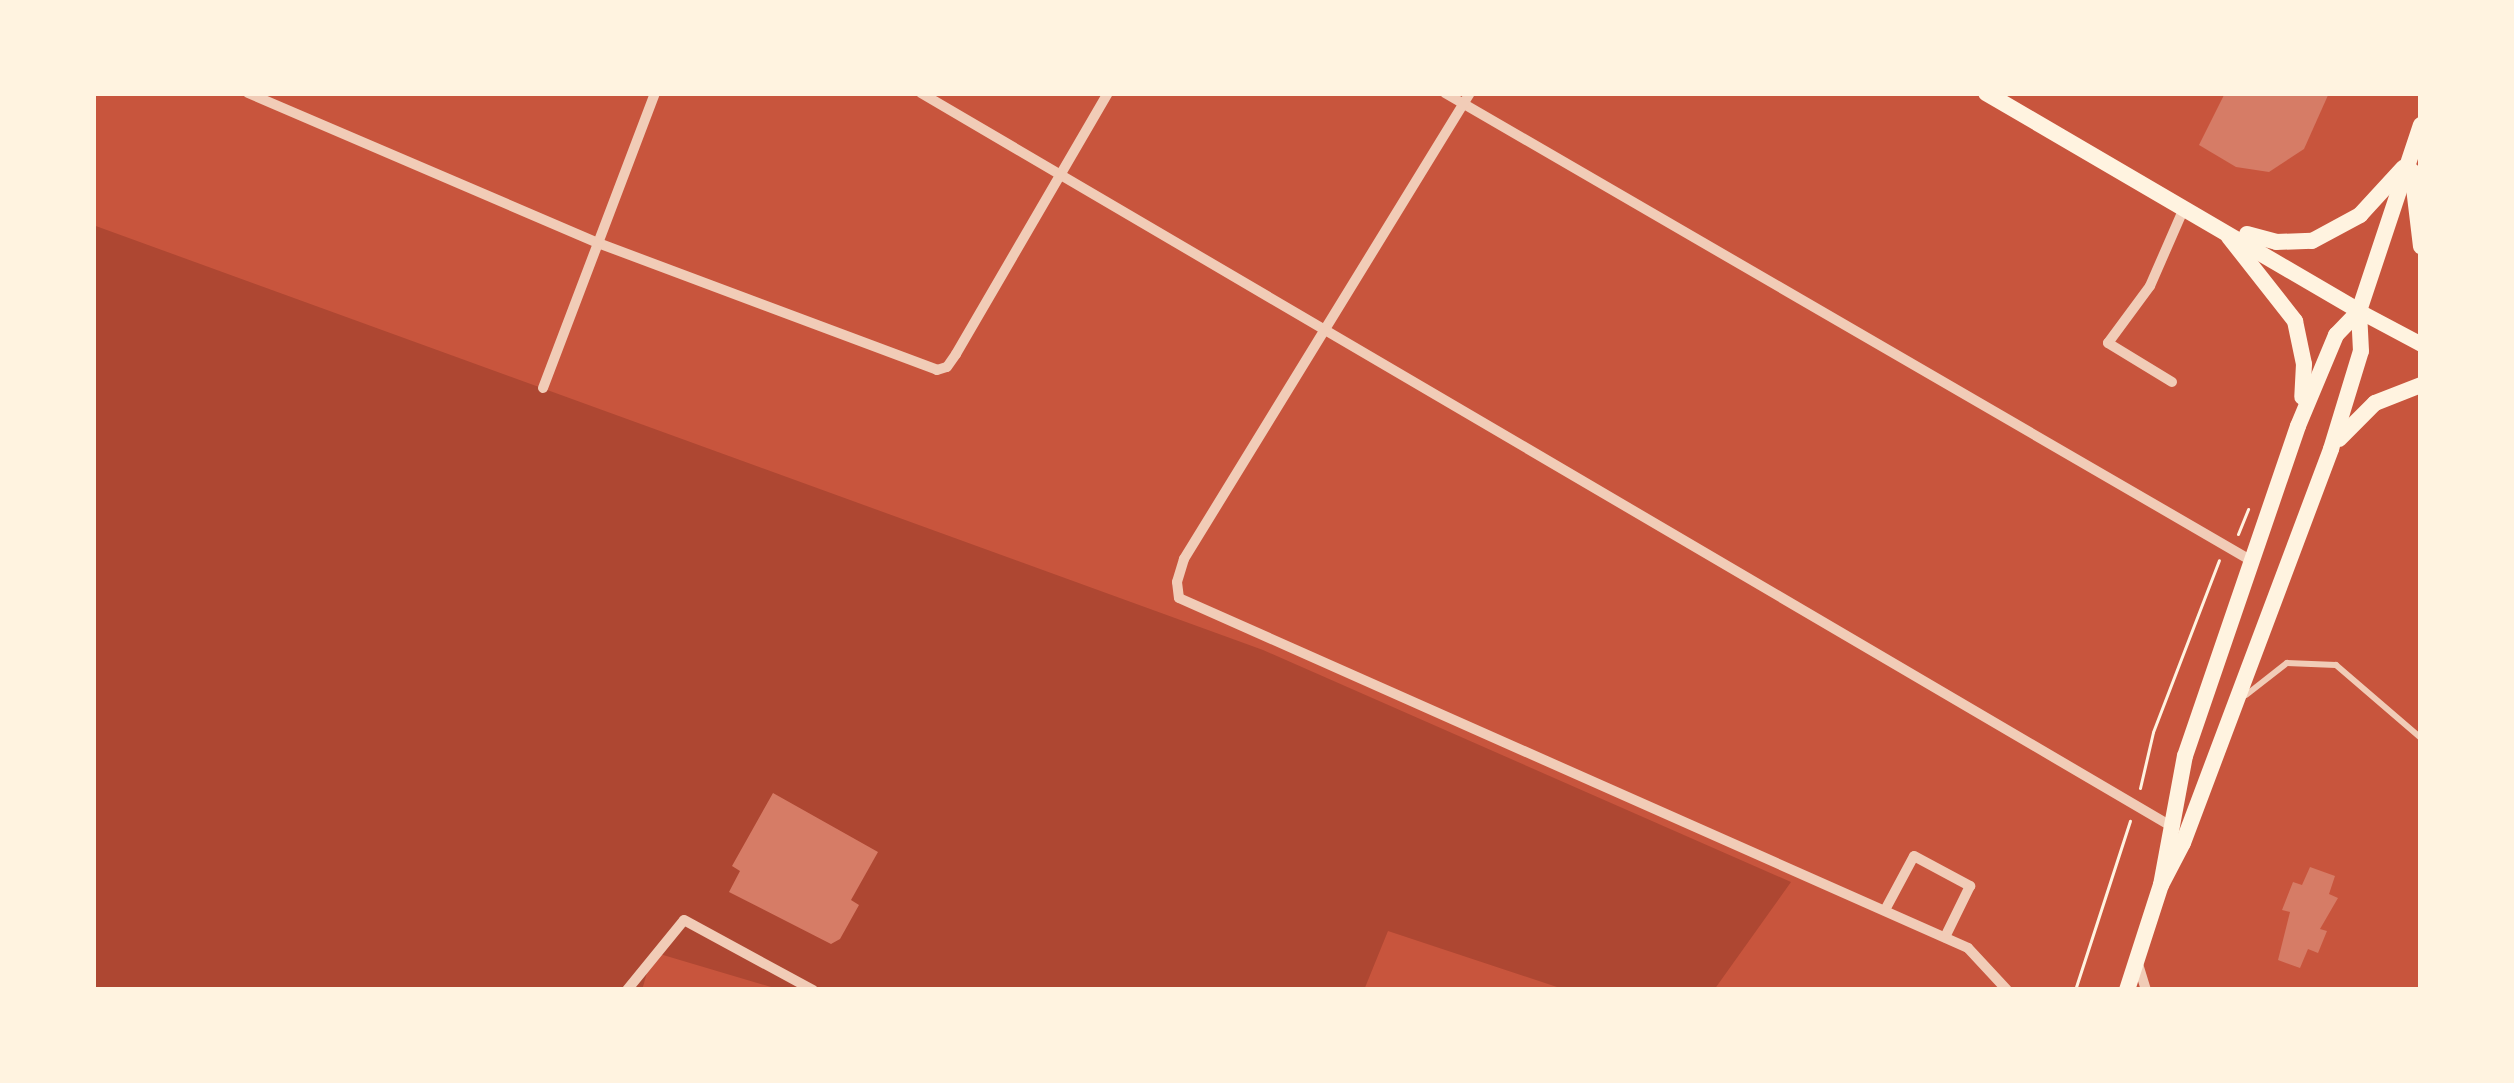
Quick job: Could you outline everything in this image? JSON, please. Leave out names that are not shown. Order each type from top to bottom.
[{"type":"main road","points":[[1986,93],[2421,344]]},
{"type":"main road","points":[[2161,885],[2183,843],[2331,449],[2361,351],[2360,311],[2421,125]]},
{"type":"main road","points":[[2221,227],[2276,242],[2312,241],[2360,214],[2411,158]]},
{"type":"main road","points":[[2411,158],[2421,246]]},
{"type":"main road","points":[[2221,227],[2295,321],[2304,364],[2297,426]]},
{"type":"main road","points":[[2127,990],[2161,885],[2186,756],[2297,426],[2336,335],[2360,311]]},
{"type":"main road","points":[[2331,449],[2375,404],[2421,385]]},
{"type":"street","points":[[248,93],[598,243],[925,366],[947,367],[1108,93]]},
{"type":"street","points":[[543,388],[656,93]]},
{"type":"street","points":[[921,93],[2169,825]]},
{"type":"street","points":[[1444,93],[1466,99],[2252,561]]},
{"type":"street","points":[[1466,99],[1184,559],[1177,582],[1179,598],[1945,937],[1968,948],[2007,990]]},
{"type":"street","points":[[2172,382],[2108,343],[2150,286],[2185,208]]},
{"type":"street","points":[[1885,910],[1914,856],[1970,886],[1945,937]]},
{"type":"street","points":[[627,990],[684,920],[813,990]]},
{"type":"street","points":[[2137,961],[2146,990]]},
{"type":"lane","points":[[2231,711],[2256,683],[2287,663],[2320,662],[2336,665],[2421,738]]},
{"type":"path","points":[[2075,990],[2167,692],[2220,557],[2231,550],[2248,510]]},
{"type":"shaded area","points":[[93,225],[1263,650],[1791,882],[1714,990],[1566,990],[1388,931],[1364,990],[781,990],[653,952],[642,990],[93,990]]},
{"type":"building","points":[[2225,93],[2329,93],[2304,149],[2269,172],[2236,167],[2199,145]]},
{"type":"building","points":[[773,793],[878,852],[851,900],[859,905],[840,939],[831,944],[729,892],[740,871],[732,866]]},
{"type":"building","points":[[2310,867],[2335,876],[2329,894],[2338,898],[2320,929],[2327,931],[2318,953],[2308,949],[2300,968],[2278,960],[2290,912],[2282,910],[2293,882],[2302,885]]}]
